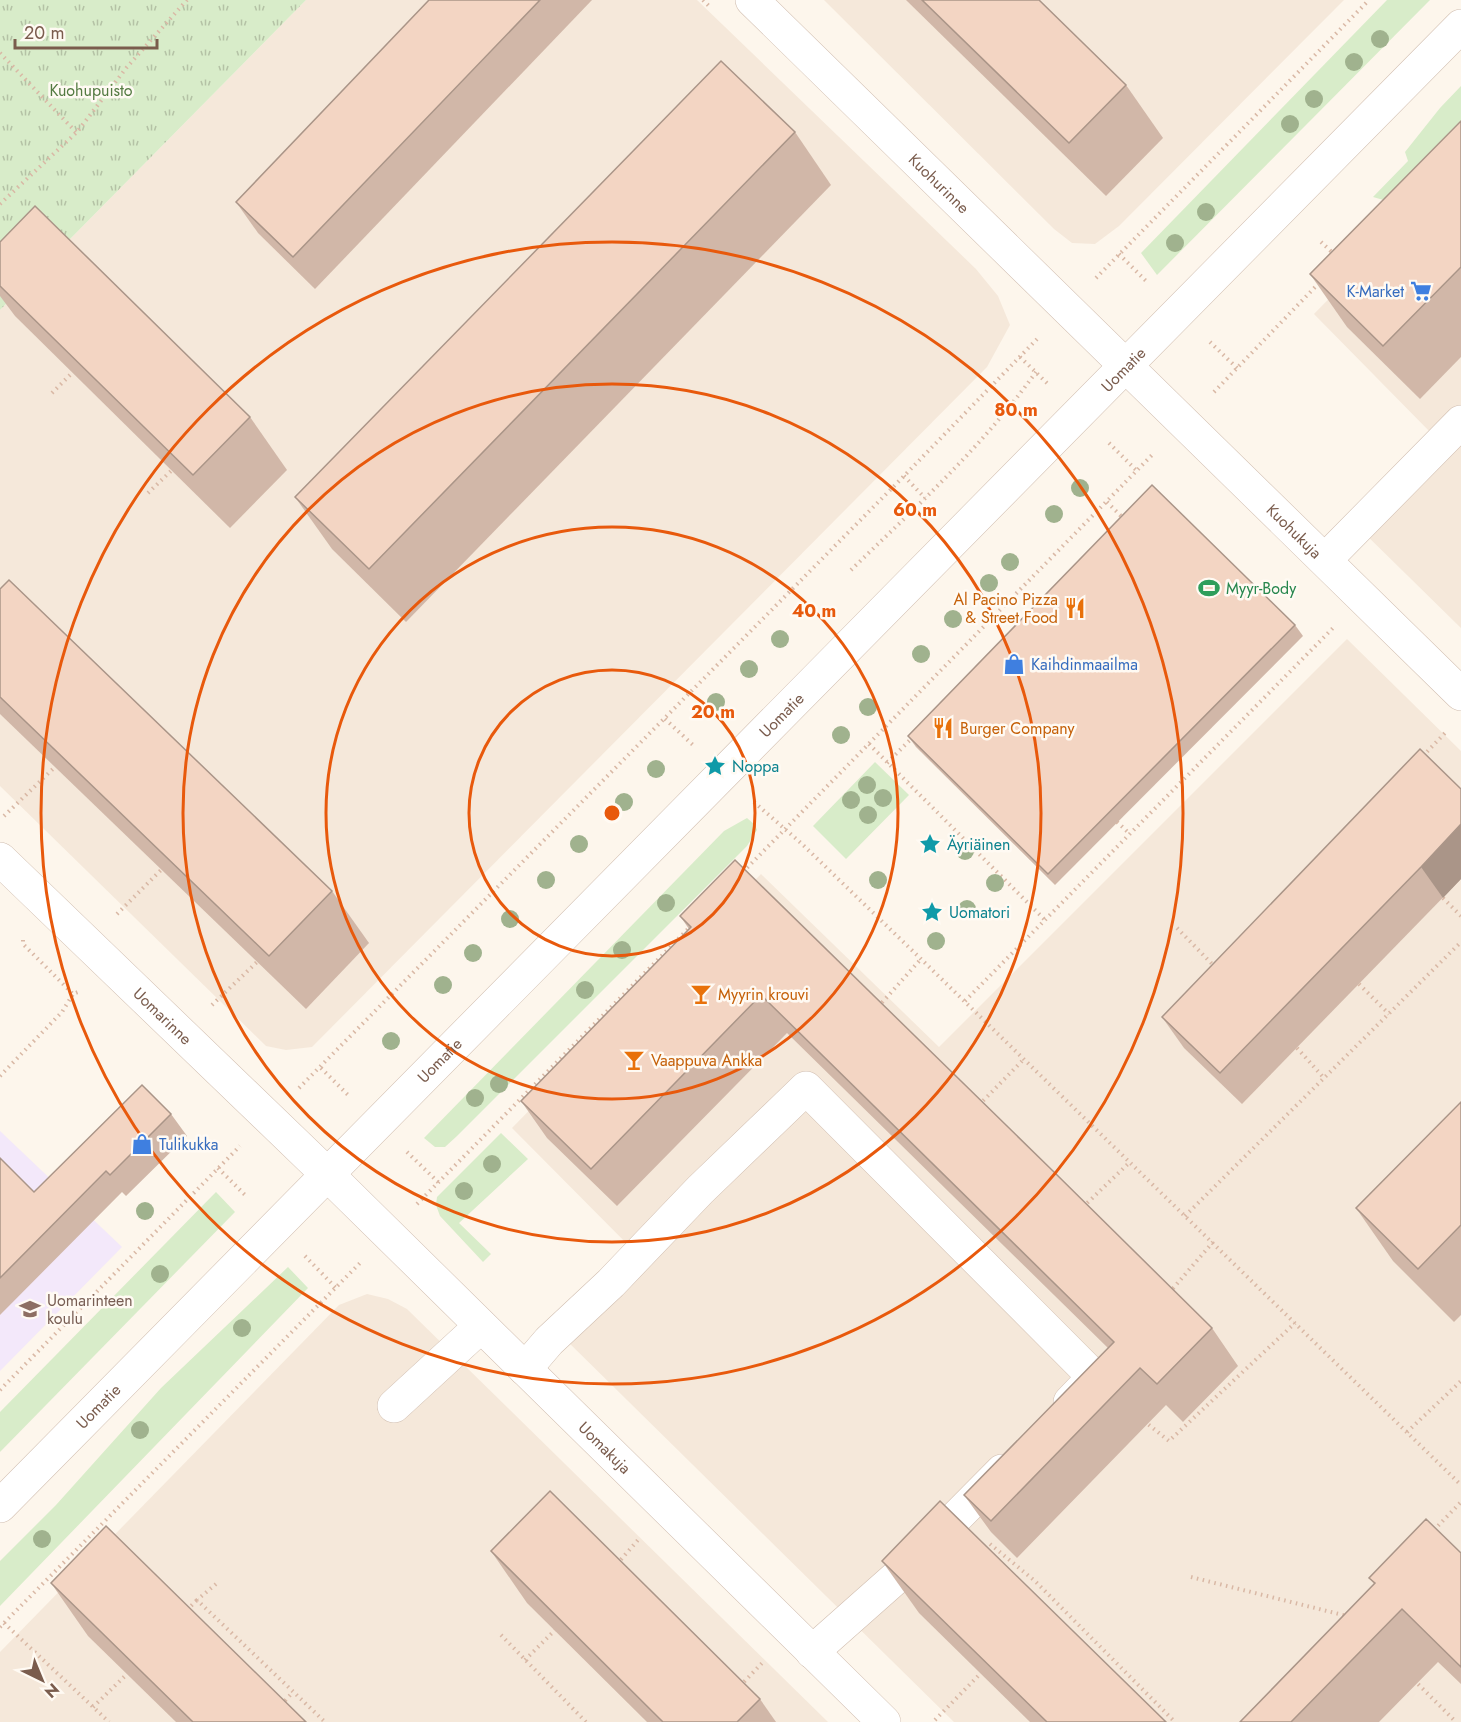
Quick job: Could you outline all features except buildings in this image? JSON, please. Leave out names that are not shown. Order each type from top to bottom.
[{"type":"street","name":"Kuohurinne","points":[[752,0],[1128,366]]},
{"type":"street","name":"Uomatie","points":[[0,1506],[1128,366],[1461,26]]},
{"type":"street","name":"Kuohukuja","points":[[1128,366],[1461,694]]},
{"type":"street","points":[[1325,560],[1461,422]]},
{"type":"street","name":"Uomarinne","points":[[0,859],[327,1174]]},
{"type":"street","points":[[525,1369],[549,1341],[611,1284],[700,1190],[806,1088],[1094,1377],[1053,1419]]},
{"type":"street","name":"Uomakuja","points":[[327,1174],[884,1722]]},
{"type":"street","points":[[394,1406],[481,1326]]},
{"type":"street","points":[[812,1652],[900,1574],[1021,1452]]},
{"type":"path","points":[[0,204],[76,132],[127,67],[187,0]]},
{"type":"path","points":[[0,1390],[904,476],[1066,307],[1368,0]]},
{"type":"path","points":[[0,53],[76,132]]},
{"type":"path","points":[[1322,242],[1341,261]]},
{"type":"path","points":[[743,872],[1325,278]]},
{"type":"path","points":[[851,570],[982,440],[1015,402],[1036,372]]},
{"type":"path","points":[[52,393],[72,373]]},
{"type":"path","points":[[148,493],[171,471]]},
{"type":"path","points":[[904,476],[925,498]]},
{"type":"path","points":[[1107,502],[1126,520]]},
{"type":"path","points":[[965,1001],[1363,598]]},
{"type":"path","points":[[664,719],[693,745]]},
{"type":"path","points":[[887,763],[918,731]]},
{"type":"path","points":[[1415,764],[1446,732]]},
{"type":"path","points":[[868,744],[1045,920]]},
{"type":"path","points":[[4,816],[55,767]]},
{"type":"path","points":[[751,800],[802,844],[965,1001],[1461,1485]]},
{"type":"path","points":[[1117,822],[1130,834]]},
{"type":"path","points":[[111,920],[161,870]]},
{"type":"path","points":[[1443,898],[1461,916]]},
{"type":"path","points":[[109,1722],[2,1625],[694,923]]},
{"type":"path","points":[[1177,928],[1223,975]]},
{"type":"path","points":[[1185,1216],[1461,942]]},
{"type":"path","points":[[876,1010],[921,959]]},
{"type":"path","points":[[1215,966],[1222,959]]},
{"type":"path","points":[[205,1012],[257,962]]},
{"type":"path","points":[[1359,984],[1389,1014]]},
{"type":"path","points":[[0,1076],[62,1012],[73,994]]},
{"type":"path","points":[[1297,1048],[1324,1078]]},
{"type":"path","points":[[976,1107],[1023,1060]]},
{"type":"path","points":[[1080,1209],[1130,1162]]},
{"type":"path","points":[[1166,1295],[1213,1242]]},
{"type":"path","points":[[1144,1420],[1168,1442],[1295,1323]]},
{"type":"path","points":[[1407,1432],[1461,1381]]},
{"type":"path","points":[[1429,1535],[1461,1502]]},
{"type":"path","points":[[956,1516],[1035,1581],[1175,1722]]},
{"type":"path","points":[[613,1569],[640,1538]]},
{"type":"path","points":[[1191,1577],[1350,1616],[1342,1624]]},
{"type":"path","points":[[182,1616],[216,1584]]},
{"type":"path","points":[[197,1600],[325,1722]]},
{"type":"path","points":[[1052,1613],[1060,1606]]},
{"type":"path","points":[[525,1660],[555,1630]]},
{"type":"path","points":[[501,1635],[586,1722]]},
{"type":"path","points":[[735,1691],[765,1661]]},
{"type":"path","points":[[935,1720],[981,1673]]},
{"type":"path","points":[[1407,1673],[1456,1722]]},
{"type":"path","points":[[93,1707],[127,1674]]},
{"type":"path","points":[[1134,1694],[1141,1687]]},
{"type":"path","points":[[277,1709],[293,1692]]},
{"type":"shaded area","points":[[306,0],[697,0],[976,269],[998,296],[1010,325],[987,367],[312,1047],[286,1050],[266,1046],[0,786],[0,310]]},
{"type":"shaded area","points":[[824,0],[1344,0],[1119,226],[1095,244],[1072,243],[1054,229]]},
{"type":"shaded area","points":[[1461,165],[1461,628],[1353,522],[1436,438],[1314,314]]},
{"type":"shaded area","points":[[1347,639],[1461,751],[1461,1722],[954,1722],[562,1336],[637,1254],[512,1128],[761,874],[939,1047]]},
{"type":"shaded area","name":"Uomarinteen koulu","points":[[0,1131],[122,1247],[0,1371]]},
{"type":"shaded area","points":[[367,1294],[388,1299],[407,1309],[828,1722],[0,1722],[0,1652],[339,1305]]},
{"type":"green space","name":"Kuohupuisto","points":[[0,0],[306,0],[0,310]]},
{"type":"green space","points":[[1387,0],[1430,0],[1157,275],[1141,253]]},
{"type":"green space","points":[[1461,86],[1461,125],[1387,201],[1373,197],[1408,161],[1405,152]]},
{"type":"green space","points":[[875,762],[909,795],[846,859],[813,826]]},
{"type":"green space","points":[[747,818],[757,830],[747,846],[457,1136],[445,1147],[435,1147],[424,1138],[724,831]]},
{"type":"green space","points":[[501,1133],[528,1159],[459,1223],[491,1254],[483,1262],[440,1216],[436,1205],[437,1197]]},
{"type":"green space","points":[[216,1192],[235,1212],[0,1452],[0,1412]]},
{"type":"green space","points":[[288,1267],[308,1288],[0,1606],[0,1561],[56,1505],[161,1388]]},
{"type":"place","name":"K-Market","points":[[1421,291]]},
{"type":"place","name":"Myyr-Body","points":[[1209,588]]},
{"type":"place","name":"Al Pacino Pizza & Street Food","points":[[1075,608]]},
{"type":"place","name":"Kaihdinmaailma","points":[[1014,664]]},
{"type":"place","name":"Burger Company","points":[[943,728]]},
{"type":"place","name":"Noppa","points":[[715,766]]},
{"type":"place","name":"Äyriäinen","points":[[930,844]]},
{"type":"place","name":"Uomatori","points":[[932,912]]},
{"type":"place","name":"Myyrin krouvi","points":[[701,994]]},
{"type":"place","name":"Vaappuva Ankka","points":[[634,1060]]},
{"type":"place","name":"Tulikukka","points":[[142,1144]]},
{"type":"place","name":"Uomarinteen koulu","points":[[30,1309]]}]
